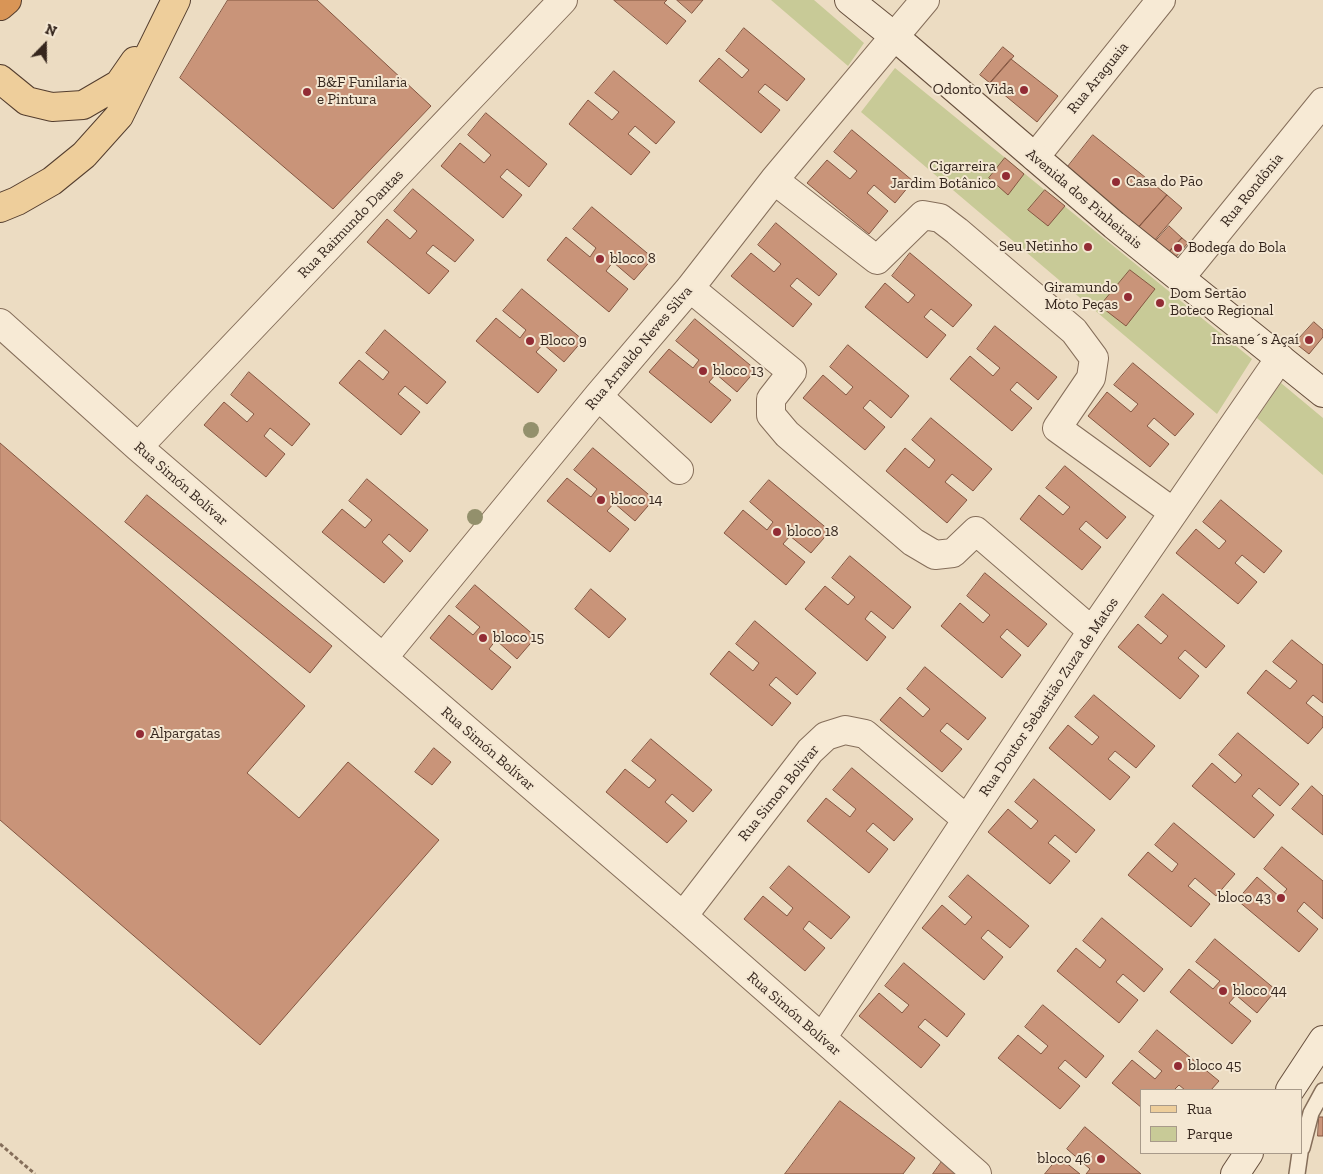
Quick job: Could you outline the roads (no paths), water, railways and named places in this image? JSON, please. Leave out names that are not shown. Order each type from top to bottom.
[{"type":"highway","points":[[0,6],[7,0]]},
{"type":"main road","points":[[0,79],[27,101],[52,106],[83,105],[119,84],[173,6]]},
{"type":"main road","points":[[0,208],[18,201],[52,181],[84,155],[119,116],[173,6]]},
{"type":"street","name":"Rua Raimundo Dantas","points":[[138,447],[563,0]]},
{"type":"street","name":"Avenida dos Pinheirais","points":[[849,0],[895,37],[1114,225],[1323,393]]},
{"type":"street","name":"Rua Arnaldo Neves Silva","points":[[383,658],[598,396],[690,288],[774,180],[925,0]]},
{"type":"street","name":"Rua Araguaia","points":[[1035,157],[1161,0]]},
{"type":"street","name":"Rua Rondônia","points":[[1180,278],[1318,117]]},
{"type":"street","points":[[774,180],[877,260],[923,215],[940,218],[957,230],[1074,331],[1094,358],[1091,378],[1057,428],[1173,512]]},
{"type":"street","points":[[690,288],[792,372],[770,399],[771,415],[787,434],[906,536],[935,555],[953,553],[976,531],[1092,631]]},
{"type":"street","name":"Rua Simón Bolívar","points":[[0,323],[138,447],[683,916],[977,1174]]},
{"type":"street","name":"Rua Doutor Sebastião Zuza de Matos","points":[[822,1038],[1092,631],[1280,358]]},
{"type":"street","points":[[598,396],[679,470]]},
{"type":"street","name":"Rua Simon Bolivar","points":[[683,916],[810,751],[826,736],[845,730],[865,734],[966,819]]},
{"type":"street","points":[[1291,1089],[1323,1040]]},
{"type":"street","points":[[1236,1174],[1248,1154]]},
{"type":"lane","points":[[1303,1144],[1311,1113],[1323,1092]]},
{"type":"lane","points":[[1297,1174],[1300,1154]]},
{"type":"place","name":"Odonto Vida","points":[[1024,90]]},
{"type":"place","name":"B&F Funilaria e Pintura","points":[[307,92]]},
{"type":"place","name":"Cigarreira Jardim Botânico","points":[[1006,176]]},
{"type":"place","name":"Casa do Pão","points":[[1116,182]]},
{"type":"place","name":"Seu Netinho","points":[[1088,247]]},
{"type":"place","name":"Bodega do Bola","points":[[1178,248]]},
{"type":"place","name":"bloco 8","points":[[600,259]]},
{"type":"place","name":"Giramundo Moto Peças","points":[[1128,297]]},
{"type":"place","name":"Dom Sertão Boteco Regional","points":[[1160,303]]},
{"type":"place","name":"Insane´s Açaí","points":[[1309,340]]},
{"type":"place","name":"Bloco 9","points":[[530,341]]},
{"type":"place","name":"bloco 13","points":[[703,371]]},
{"type":"place","name":"bloco 14","points":[[601,500]]},
{"type":"place","name":"bloco 18","points":[[777,532]]},
{"type":"place","name":"bloco 15","points":[[483,638]]},
{"type":"place","name":"Alpargatas","points":[[140,734]]},
{"type":"place","name":"bloco 43","points":[[1281,898]]},
{"type":"place","name":"bloco 44","points":[[1223,991]]},
{"type":"place","name":"bloco 45","points":[[1178,1066]]},
{"type":"place","name":"bloco 46","points":[[1101,1159]]}]
